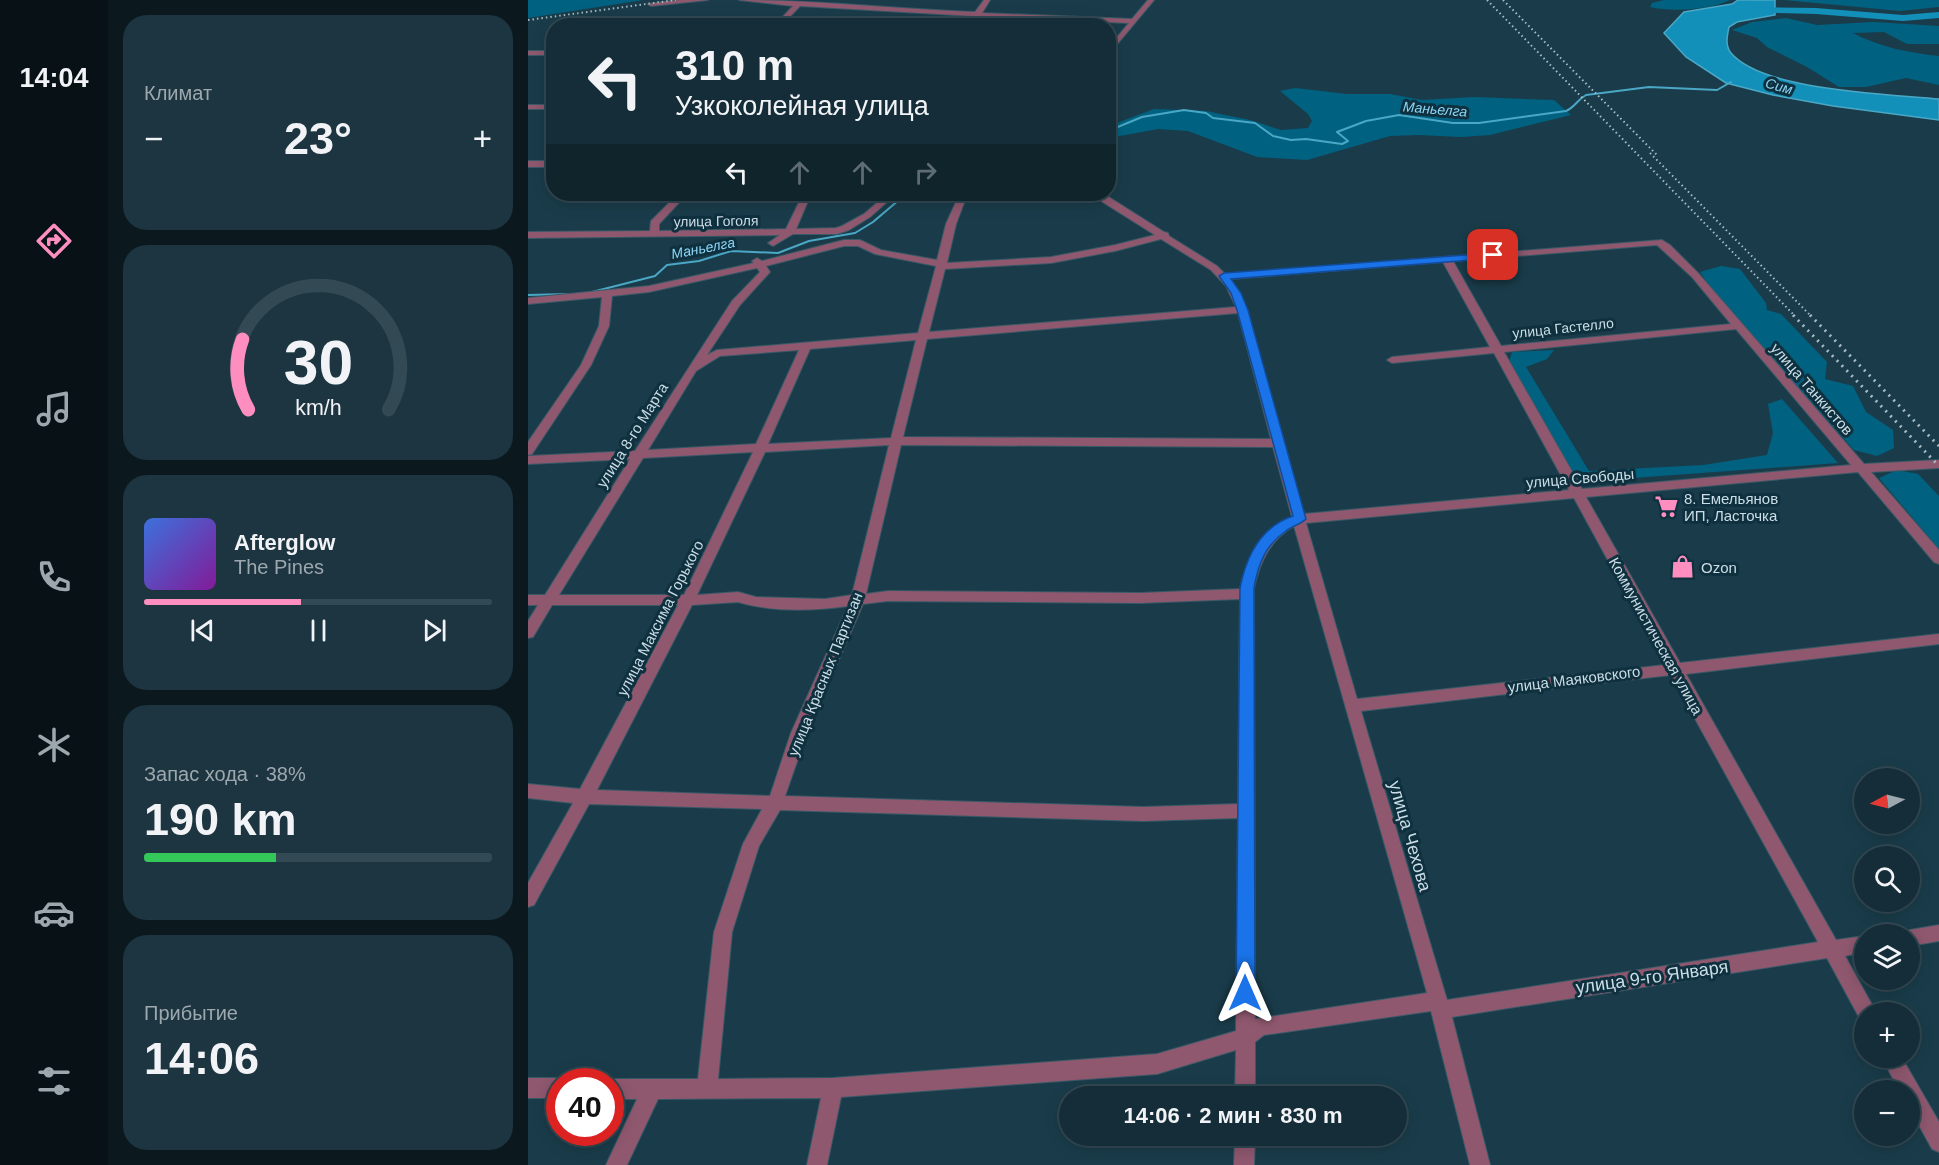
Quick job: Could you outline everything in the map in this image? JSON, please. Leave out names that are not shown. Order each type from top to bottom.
[{"type":"street","points":[[651,4],[705,0]]},
{"type":"street","points":[[742,0],[1067,18]]},
{"type":"street","points":[[974,18],[987,0]]},
{"type":"street","points":[[1116,43],[1151,0]]},
{"type":"street","points":[[785,18],[800,3]]},
{"type":"street","points":[[1116,20],[1134,21]]},
{"type":"street","points":[[528,53],[546,53]]},
{"type":"street","points":[[528,107],[546,107]]},
{"type":"street","points":[[529,165],[546,164]]},
{"type":"street","points":[[655,235],[654,223],[676,201]]},
{"type":"street","points":[[773,243],[789,233],[804,201]]},
{"type":"street","name":"улица Гоголя","points":[[528,235],[837,231],[851,227],[870,215],[885,201]]},
{"type":"street","name":"улица Красных Партизан","points":[[707,1090],[723,932],[751,844],[775,803],[799,733],[858,599],[940,265],[957,208],[962,201]]},
{"type":"street","points":[[1107,201],[1224,276],[1447,260]]},
{"type":"street","points":[[528,301],[649,288],[829,246],[860,243],[878,252],[903,258],[928,260],[940,265],[1005,264],[1051,260],[1165,236]]},
{"type":"street","name":"улица Танкистов","points":[[1447,260],[1659,242],[1695,275],[1939,559]]},
{"type":"street","name":"Коммунистическая улица","points":[[1447,260],[1861,1002]]},
{"type":"street","name":"улица 8-го Марта","points":[[528,633],[637,454],[692,369],[736,303],[765,272],[758,263]]},
{"type":"street","name":"улица Чехова","points":[[1224,276],[1236,293],[1242,310],[1352,706],[1439,1006],[1480,1165]]},
{"type":"street","points":[[528,451],[586,365],[604,326],[607,293]]},
{"type":"street","points":[[692,369],[717,353],[1242,310]]},
{"type":"street","name":"улица Гастелло","points":[[1392,360],[1737,326]]},
{"type":"street","name":"улица Максима Горького","points":[[528,899],[586,797],[690,598],[762,449],[806,345]]},
{"type":"street","points":[[528,460],[897,441],[1279,443]]},
{"type":"street","name":"улица Свободы","points":[[1300,519],[1862,468],[1939,464]]},
{"type":"street","points":[[1245,1086],[1246,594],[1251,566],[1260,547],[1275,531],[1300,519]]},
{"type":"street","points":[[528,600],[690,598],[714,600],[738,597],[756,602],[825,604],[888,596],[1140,598],[1246,594]]},
{"type":"street","name":"улица Маяковского","points":[[1352,706],[1939,639]]},
{"type":"street","points":[[528,791],[586,797],[1143,814],[1245,811]]},
{"type":"street","points":[[1920,936],[1939,933]]},
{"type":"street","name":"улица 9-го Января","points":[[624,1089],[833,1088],[1157,1064],[1245,1038],[1260,1026],[1439,1006],[1707,970],[1854,946]]},
{"type":"street","points":[[1898,1068],[1939,1142]]},
{"type":"street","points":[[528,1088],[546,1088]]},
{"type":"street","points":[[817,1165],[833,1088]]},
{"type":"street","points":[[616,1165],[652,1089]]},
{"type":"street","points":[[1244,1165],[1245,1146]]},
{"type":"shaded area","points":[[528,0],[643,0],[528,18]]},
{"type":"shaded area","points":[[1664,0],[1730,0],[1691,9],[1650,7],[1652,3]]},
{"type":"shaded area","points":[[1784,0],[1939,0],[1939,7],[1900,11]]},
{"type":"shaded area","points":[[1786,18],[1817,25],[1874,22],[1939,26],[1939,44],[1907,44],[1884,32],[1853,33],[1895,49],[1939,56],[1939,85],[1906,78],[1866,87],[1839,87],[1807,67],[1767,47],[1757,38],[1732,30],[1752,22]]},
{"type":"shaded area","points":[[1295,88],[1347,94],[1390,94],[1422,100],[1474,97],[1554,100],[1571,115],[1490,135],[1390,136],[1307,160],[1257,157],[1188,131],[1158,129],[1116,137],[1116,123],[1154,109],[1206,111],[1250,120],[1281,130],[1308,128],[1312,121],[1308,114],[1280,91]]},
{"type":"shaded area","points":[[1721,266],[1740,269],[1766,303],[1767,310],[1781,314],[1827,362],[1825,379],[1853,386],[1866,412],[1893,430],[1894,448],[1877,456],[1854,450],[1719,299],[1700,272]]},
{"type":"shaded area","points":[[1554,350],[1547,359],[1526,367],[1589,471],[1703,465],[1767,455],[1773,433],[1768,404],[1782,399],[1838,463],[1578,482],[1509,362],[1512,352]]},
{"type":"shaded area","points":[[1897,470],[1918,474],[1939,496],[1939,549],[1879,478]]},
{"type":"water","points":[[1738,0],[1775,0],[1775,15],[1737,22],[1729,27],[1727,41],[1729,50],[1747,66],[1770,76],[1798,83],[1860,92],[1939,99],[1939,120],[1833,106],[1773,95],[1726,83],[1686,57],[1664,33],[1684,12],[1732,4]]},
{"type":"waterway","name":"Сим","points":[[1748,10],[1816,11],[1903,18],[1939,15]]},
{"type":"waterway","name":"Маньелга","points":[[1116,128],[1142,117],[1184,110],[1206,113],[1213,118],[1255,123],[1273,136],[1291,140],[1306,139],[1342,144],[1348,141],[1337,132],[1366,121],[1399,115],[1453,123],[1479,123],[1566,111],[1586,95],[1649,87],[1717,90],[1731,82]]},
{"type":"waterway","name":"Маньелга","points":[[592,292],[655,276],[667,265],[699,261],[731,251],[778,253],[809,241],[855,233],[873,222],[898,201]]},
{"type":"waterway","name":"Маньелга","points":[[528,295],[569,294]]},
{"type":"railway","points":[[528,20],[676,0]]},
{"type":"railway","points":[[1487,0],[1795,316]]},
{"type":"railway","points":[[1503,0],[1658,156]]},
{"type":"railway","points":[[1650,153],[1811,316]]},
{"type":"railway","points":[[1793,315],[1939,466]]},
{"type":"railway","points":[[1810,315],[1939,446]]},
{"type":"place","name":"8. Емельянов ИП, Ласточка","points":[[1666,507]]},
{"type":"place","name":"Ozon","points":[[1683,567]]},
{"type":"route","points":[[1245,993],[1247,588],[1251,566],[1260,547],[1275,531],[1300,519],[1242,310],[1236,293],[1224,276],[1493,255]]}]
